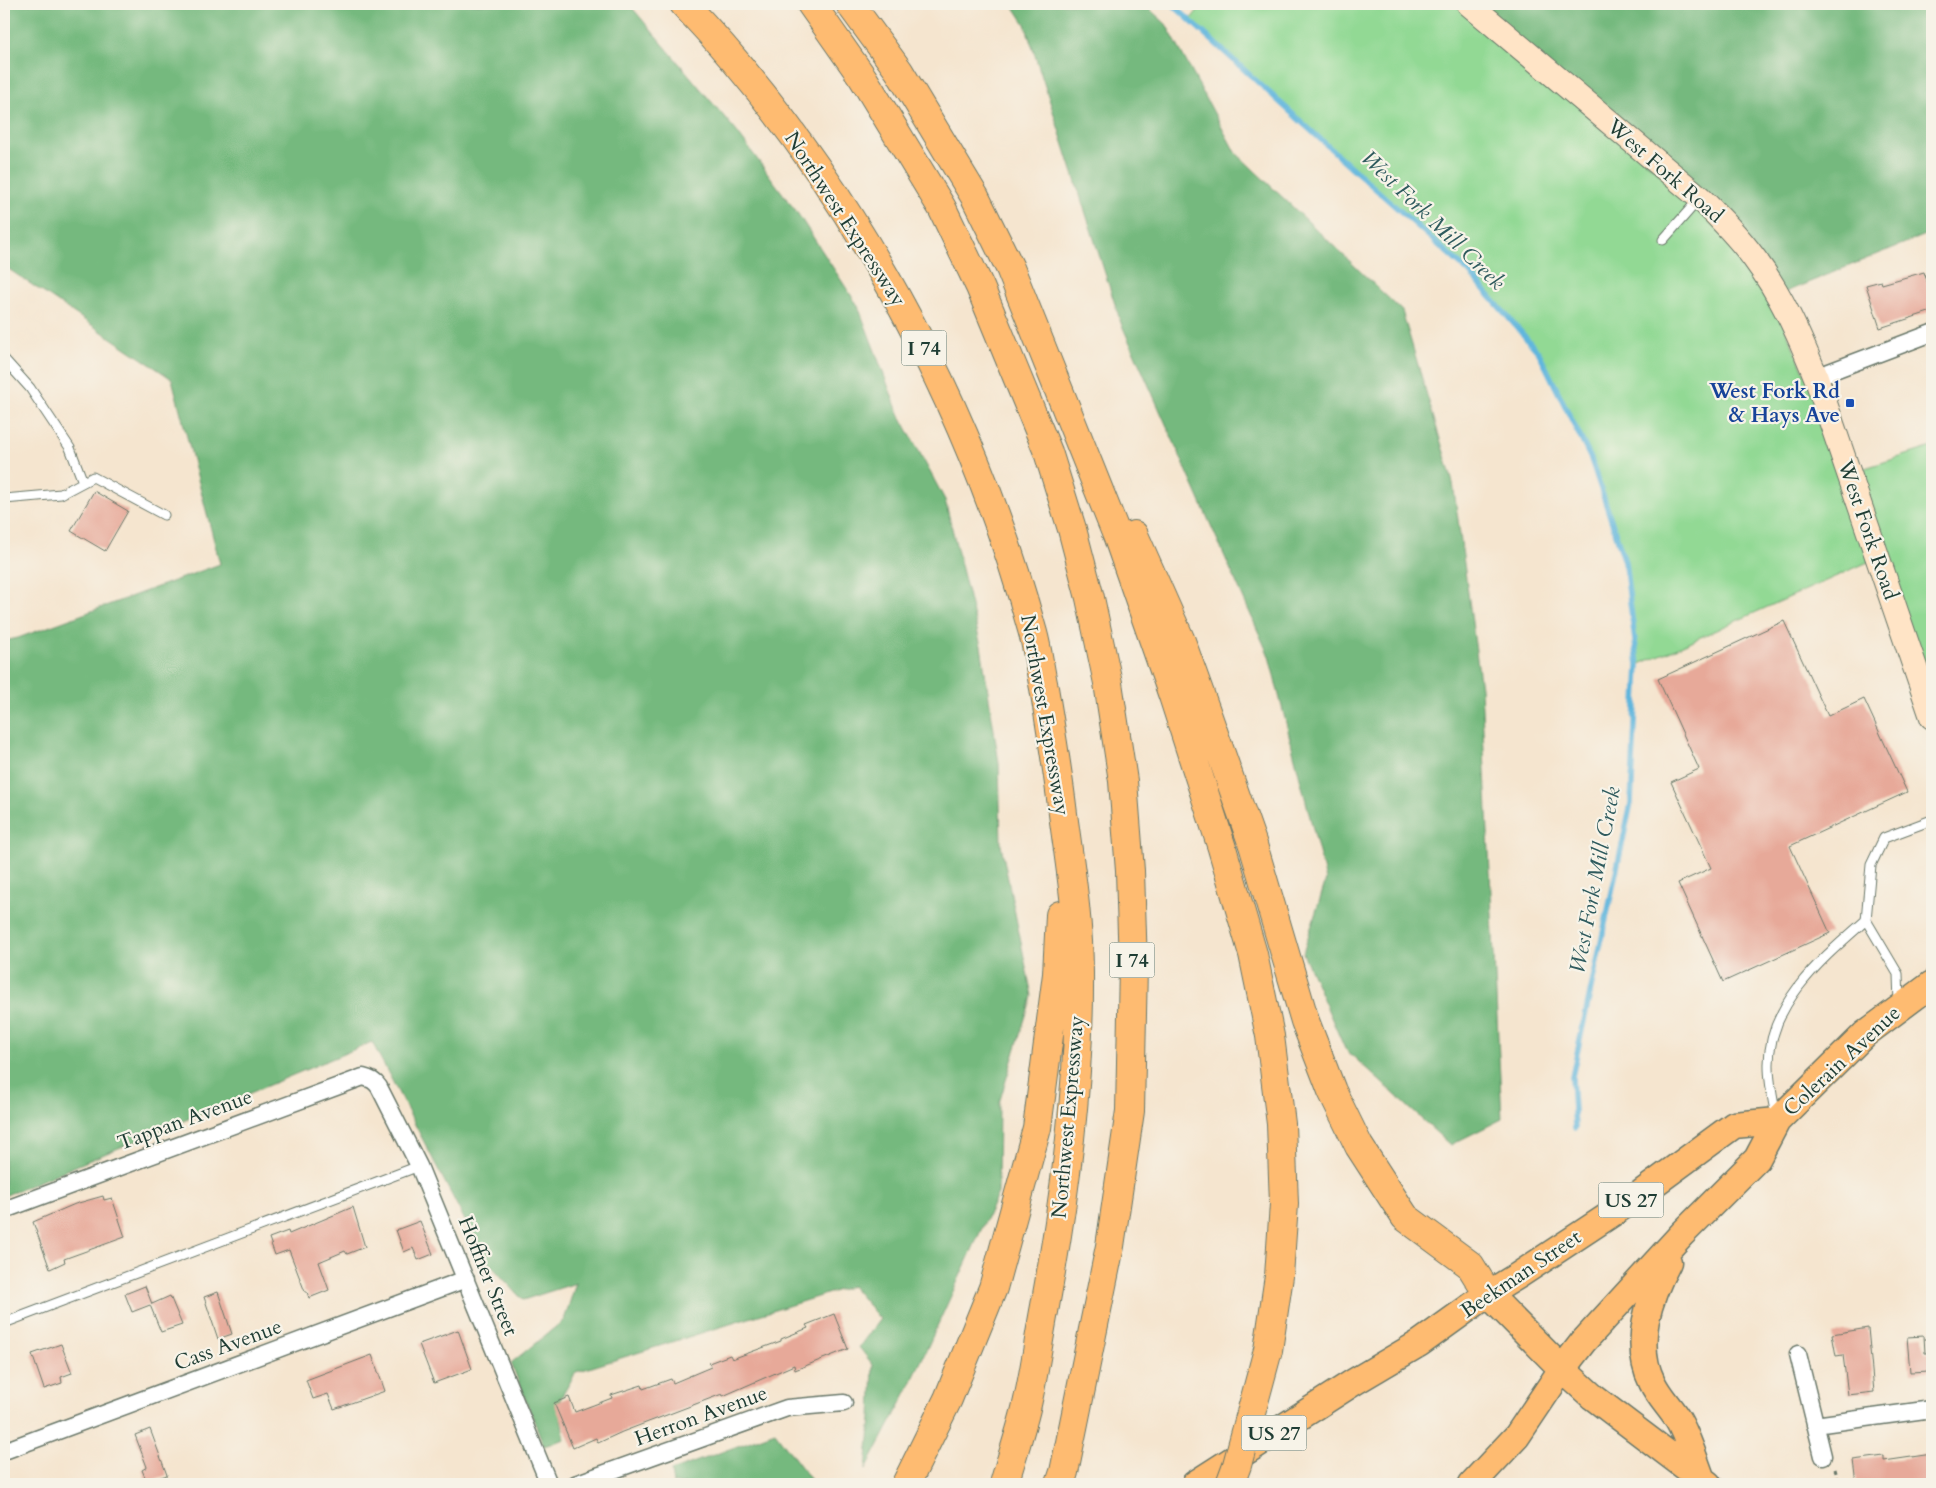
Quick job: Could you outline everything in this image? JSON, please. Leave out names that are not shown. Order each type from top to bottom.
[{"type":"highway","name":"Northwest Expressway","points":[[684,4],[717,38],[780,118],[845,210],[896,295],[948,396],[995,512],[1034,636],[1054,746],[1073,886],[1079,970],[1075,1089],[1058,1234],[1028,1402],[1004,1484]]},
{"type":"highway","name":"I 74","points":[[811,4],[863,78],[942,208],[980,287],[1048,452],[1072,529],[1090,598],[1108,684],[1123,781],[1130,871],[1133,966],[1130,1111],[1110,1246],[1062,1478]]},
{"type":"highway","points":[[850,4],[899,71],[975,197],[1010,268],[1080,438],[1118,538],[1180,715],[1253,954],[1270,1036],[1281,1124],[1284,1204],[1279,1276],[1268,1350],[1237,1465],[1230,1484]]},
{"type":"highway","points":[[1080,438],[1110,484],[1181,641],[1253,845],[1305,1021],[1332,1091],[1359,1146],[1405,1216],[1470,1265],[1488,1294]]},
{"type":"highway","points":[[906,1484],[948,1399],[993,1288],[1037,1128],[1057,974],[1060,917],[1055,857],[1054,746]]},
{"type":"main road","name":"Colerain Avenue","points":[[1776,1121],[1865,1034],[1932,984]]},
{"type":"main road","points":[[1900,1007],[1932,1004]]},
{"type":"main road","name":"Beekman Street","points":[[1195,1484],[1354,1382],[1420,1343],[1488,1294],[1625,1205],[1734,1125],[1776,1121]]},
{"type":"main road","name":"US 27","points":[[1472,1484],[1517,1436],[1562,1369],[1583,1342],[1682,1234],[1757,1159],[1776,1121]]},
{"type":"main road","points":[[1682,1234],[1659,1279],[1648,1308],[1644,1336],[1646,1360],[1651,1380],[1661,1398],[1678,1421],[1705,1481]]},
{"type":"main road","points":[[1488,1294],[1562,1369],[1593,1397],[1705,1481]]},
{"type":"street","name":"West Fork Road","points":[[1469,4],[1700,198],[1725,223],[1754,258],[1778,296],[1799,335],[1816,377],[1932,718]]},
{"type":"street","points":[[1816,377],[1932,333]]},
{"type":"street","name":"Tappan Avenue","points":[[4,1210],[363,1077],[376,1082],[379,1087]]},
{"type":"street","name":"Hoffner Street","points":[[379,1087],[420,1166],[549,1484]]},
{"type":"street","name":"Cass Avenue","points":[[4,1451],[466,1279]]},
{"type":"street","points":[[1798,1354],[1823,1456]]},
{"type":"street","name":"Herron Avenue","points":[[575,1484],[787,1408],[844,1403]]},
{"type":"street","points":[[1815,1426],[1932,1409]]},
{"type":"lane","points":[[1663,240],[1700,198]]},
{"type":"lane","points":[[4,359],[30,388],[70,448],[84,482]]},
{"type":"lane","points":[[4,499],[61,494],[93,477],[164,515]]},
{"type":"lane","points":[[1900,1007],[1898,974],[1866,920],[1871,865],[1884,838],[1932,820]]},
{"type":"lane","points":[[1776,1121],[1768,1066],[1773,1033],[1792,994],[1831,951],[1866,920]]},
{"type":"lane","points":[[4,1323],[420,1166]]},
{"type":"green space","points":[[4,4],[629,4],[737,132],[798,214],[858,306],[898,412],[945,500],[981,646],[999,763],[1001,845],[1032,996],[999,1103],[998,1193],[908,1390],[866,1469],[871,1418],[873,1365],[859,1347],[880,1319],[852,1286],[576,1372],[558,1403],[565,1439],[544,1446],[511,1363],[564,1320],[576,1283],[523,1300],[485,1259],[372,1042],[4,1196],[4,641],[18,638],[220,564],[172,379],[4,266]]},
{"type":"green space","points":[[1012,4],[1144,4],[1166,24],[1235,152],[1402,311],[1453,483],[1481,688],[1502,1119],[1450,1145],[1345,1049],[1303,953],[1326,880],[1269,656],[1121,323],[1025,24]]},
{"type":"green space","points":[[1203,4],[1469,4],[1754,258],[1849,473],[1932,447],[1932,682],[1877,558],[1638,665],[1625,562],[1591,459],[1539,353],[1469,272],[1190,20]]},
{"type":"green space","points":[[1469,4],[1932,4],[1932,232],[1778,295],[1754,258]]},
{"type":"green space","points":[[775,1432],[814,1484],[673,1484],[671,1471]]},
{"type":"building","points":[[1924,272],[1932,297],[1932,311],[1880,328],[1866,285],[1881,281],[1882,284]]},
{"type":"building","points":[[94,491],[128,511],[105,551],[71,531]]},
{"type":"building","points":[[1784,621],[1828,716],[1864,699],[1907,792],[1790,846],[1830,933],[1723,982],[1678,883],[1711,868],[1671,782],[1699,769],[1658,679]]},
{"type":"building","points":[[103,1196],[104,1200],[112,1198],[125,1237],[64,1259],[65,1262],[50,1269],[33,1222],[75,1204]]},
{"type":"building","points":[[353,1207],[365,1247],[347,1254],[345,1251],[319,1262],[329,1290],[309,1298],[289,1250],[275,1255],[269,1238],[288,1231],[289,1234]]},
{"type":"building","points":[[420,1221],[433,1254],[418,1260],[413,1248],[404,1252],[396,1230]]},
{"type":"building","points":[[145,1286],[152,1304],[170,1296],[182,1325],[161,1332],[150,1305],[132,1312],[125,1294]]},
{"type":"building","points":[[218,1292],[232,1334],[218,1339],[204,1297]]},
{"type":"building","points":[[834,1314],[848,1349],[795,1370],[794,1365],[723,1396],[722,1394],[598,1443],[596,1438],[573,1448],[554,1403],[569,1397],[575,1412],[612,1398],[611,1395],[642,1385],[643,1389],[671,1379],[673,1383],[711,1367],[709,1363],[730,1355],[732,1359],[781,1341],[781,1339],[808,1328],[806,1325]]},
{"type":"building","points":[[1868,1328],[1874,1392],[1848,1395],[1843,1355],[1836,1356],[1832,1334]]},
{"type":"building","points":[[458,1330],[472,1369],[434,1383],[419,1344]]},
{"type":"building","points":[[1924,1336],[1925,1353],[1929,1353],[1930,1371],[1910,1372],[1907,1337]]},
{"type":"building","points":[[61,1344],[72,1373],[61,1377],[62,1383],[44,1389],[32,1354]]},
{"type":"building","points":[[372,1355],[385,1391],[334,1409],[328,1394],[313,1399],[306,1380]]},
{"type":"building","points":[[150,1429],[167,1475],[147,1482],[142,1470],[147,1467],[135,1435]]},
{"type":"building","points":[[1932,1454],[1932,1484],[1856,1484],[1853,1460],[1884,1456],[1884,1461]]},
{"type":"waterway","name":"West Fork Mill Creek","points":[[1172,4],[1469,272],[1539,353],[1591,459],[1625,562],[1638,665],[1631,803],[1572,1077],[1575,1128]]},
{"type":"place","name":"West Fork Rd & Hays Ave","points":[[1850,403]]}]
